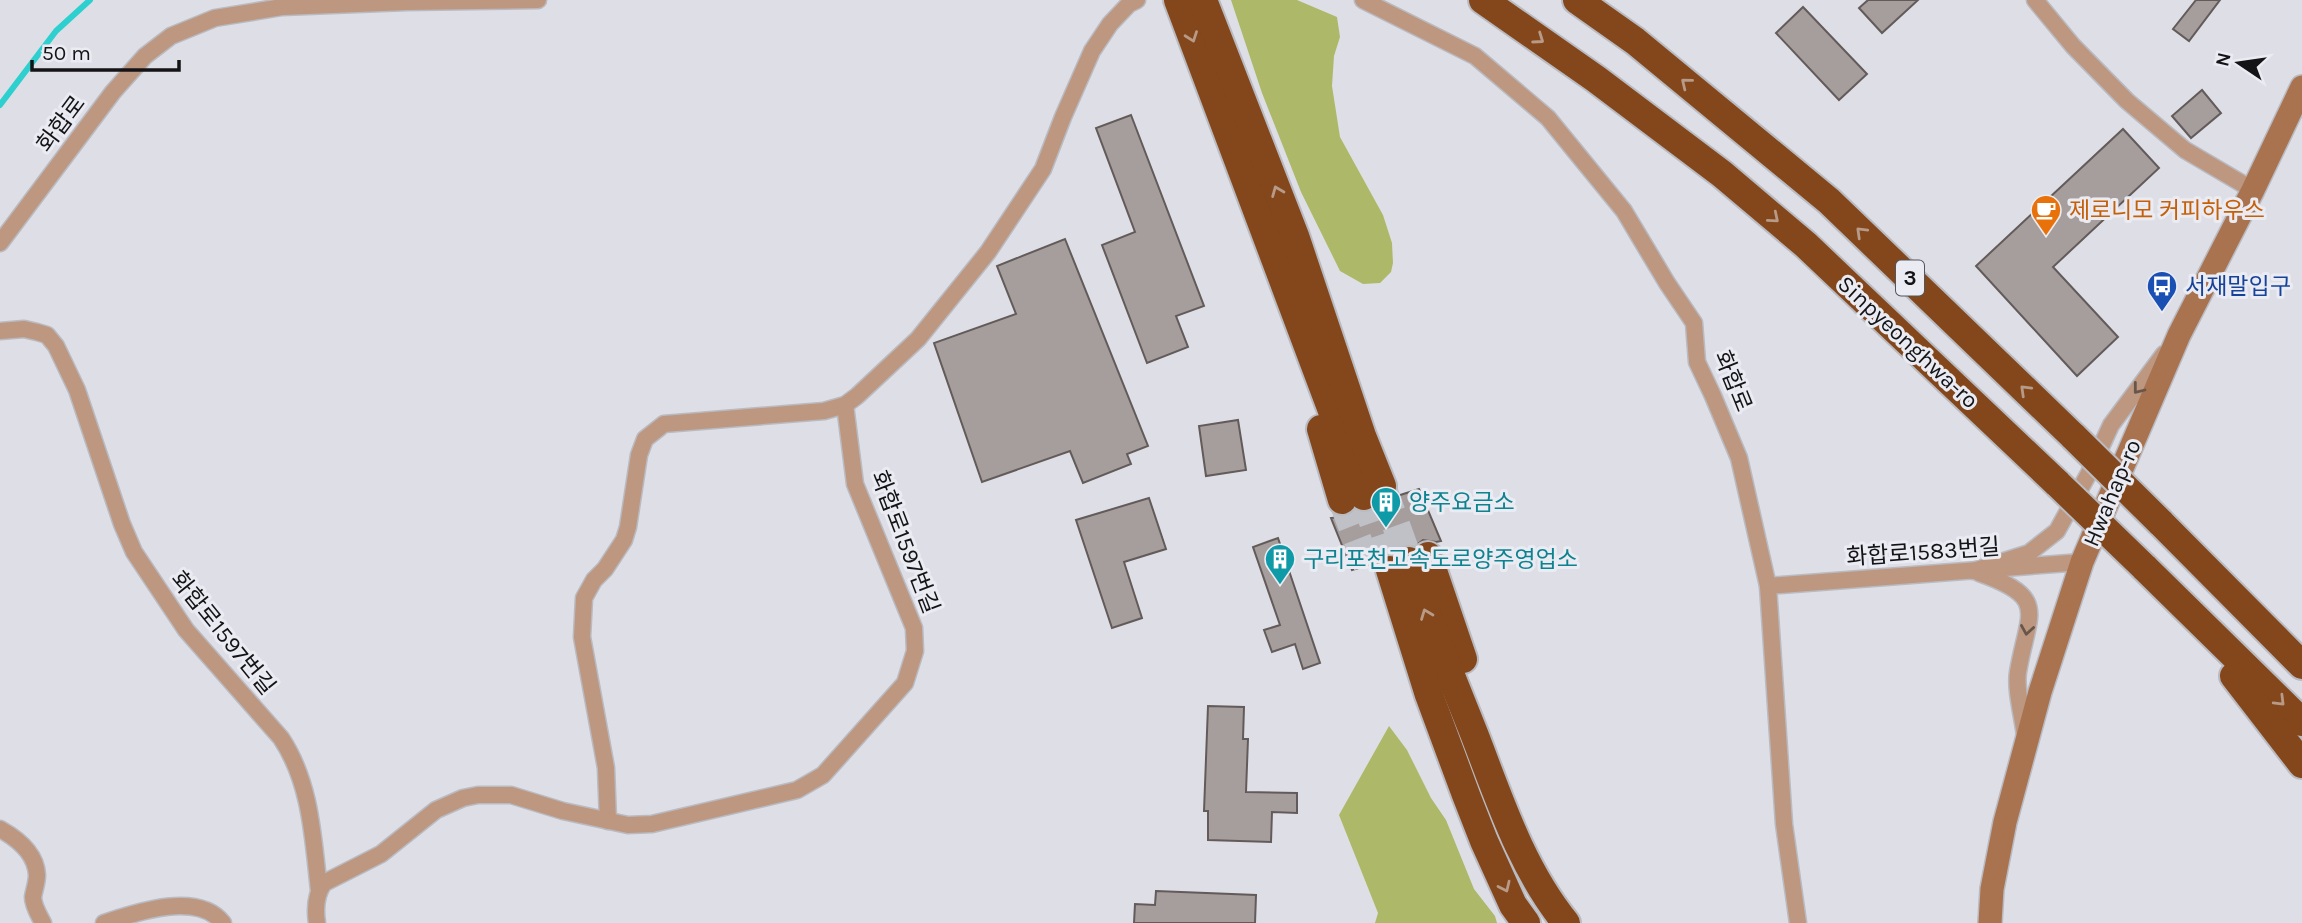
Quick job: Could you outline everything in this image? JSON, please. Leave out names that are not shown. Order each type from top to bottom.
[{"type":"highway","points":[[1178,0],[1216,67],[1295,236],[1362,436],[1372,493],[1252,195],[1216,67],[1203,0]]},
{"type":"highway","name":"Sinpyeonghwa-ro","points":[[1483,0],[1596,79],[1732,183],[1806,245],[2174,595],[2302,722]]},
{"type":"highway","name":"Sinpyeonghwa-ro","points":[[1577,0],[1635,41],[1829,201],[2074,437],[2302,665]]},
{"type":"highway","points":[[2166,528],[2302,636]]},
{"type":"highway","points":[[1526,923],[1513,905],[1484,841],[1429,695],[1400,566],[1423,606],[1513,834],[1549,902],[1566,923]]},
{"type":"highway","points":[[2174,595],[2302,764]]},
{"type":"main road","name":"Hwahap-ro","points":[[1990,923],[1992,889],[2005,822],[2026,742],[2082,562],[2179,335],[2302,87]]},
{"type":"street","name":"화합로","points":[[0,243],[113,92],[145,56],[171,36],[215,18],[282,7],[538,0]]},
{"type":"street","points":[[608,821],[606,768],[582,637],[584,598],[624,540],[639,455],[645,439],[664,424],[824,411],[845,405],[918,339],[988,252],[1043,169],[1092,51],[1110,24],[1136,0]]},
{"type":"street","name":"화합로","points":[[1363,0],[1475,56],[1548,117],[1624,211],[1694,323],[1697,362],[1739,458],[1768,586],[1784,824],[1798,923]]},
{"type":"street","points":[[2035,0],[2073,46],[2127,100],[2185,150],[2253,190]]},
{"type":"street","name":"화합로1597번길","points":[[0,331],[37,331],[47,335],[56,346],[77,390],[134,552],[186,630],[281,738],[292,755],[308,803],[319,890],[312,920]]},
{"type":"street","points":[[1973,571],[2029,553],[2057,531],[2089,473],[2111,425],[2179,335]]},
{"type":"street","name":"화합로1597번길","points":[[319,890],[324,883],[381,854],[436,810],[463,798],[511,795],[608,821],[628,825],[652,824],[805,787],[823,775],[905,683],[915,651],[914,628],[855,484],[845,405]]},
{"type":"street","name":"화합로1583번길","points":[[1768,586],[2082,562]]},
{"type":"street","points":[[1973,571],[2017,589],[2026,600],[2030,611],[2029,627],[2017,675],[2026,742]]},
{"type":"street","points":[[0,830],[27,849],[33,861],[37,872],[33,897],[43,923]]},
{"type":"street","points":[[104,923],[184,905],[207,909],[223,923]]},
{"type":"green space","points":[[1231,0],[1297,0],[1337,17],[1340,37],[1334,56],[1332,86],[1340,137],[1383,215],[1392,243],[1391,272],[1380,283],[1363,284],[1340,271],[1301,192],[1262,93]]},
{"type":"green space","points":[[1389,726],[1407,750],[1431,798],[1446,820],[1474,889],[1495,916],[1497,923],[1375,923],[1378,913],[1339,815]]},
{"type":"building","points":[[1868,0],[1918,0],[1882,33],[1859,8]]},
{"type":"building","points":[[2196,0],[2220,0],[2189,41],[2173,29]]},
{"type":"building","points":[[1803,7],[1867,74],[1839,100],[1776,33]]},
{"type":"building","points":[[2202,90],[2221,113],[2191,138],[2172,116]]},
{"type":"building","points":[[1131,115],[1204,306],[1176,316],[1188,347],[1147,363],[1102,245],[1135,232],[1096,128]]},
{"type":"building","name":"제로니모 커피하우스","points":[[2123,129],[2159,168],[2053,267],[2118,337],[2077,376],[1976,266]]},
{"type":"building","points":[[1065,239],[1148,446],[1127,454],[1131,464],[1083,483],[1070,451],[982,482],[934,343],[1016,314],[997,266]]},
{"type":"building","points":[[1238,420],[1246,470],[1206,476],[1199,426]]},
{"type":"building","name":"양주요금소","points":[[1419,489],[1441,541],[1423,540],[1415,546],[1404,545],[1394,554],[1384,554],[1375,563],[1352,570],[1331,518],[1347,516],[1355,510],[1369,512],[1379,502],[1388,502],[1394,497]]},
{"type":"building","points":[[1149,498],[1166,549],[1124,562],[1142,618],[1112,628],[1076,520]]},
{"type":"building","name":"구리포천고속도로양주영업소","points":[[1278,538],[1320,663],[1303,669],[1295,644],[1272,652],[1264,630],[1280,625],[1253,547]]},
{"type":"building","points":[[1208,706],[1244,707],[1243,739],[1248,739],[1246,792],[1297,793],[1297,813],[1272,812],[1271,842],[1208,840],[1208,811],[1204,811]]},
{"type":"building","points":[[1156,891],[1256,895],[1255,923],[1134,923],[1135,904],[1155,905]]},
{"type":"waterway","points":[[0,105],[56,31],[90,0]]},
{"type":"tunnel","points":[[1382,486],[1409,561]]},
{"type":"tunnel","points":[[1364,496],[1387,562]]},
{"type":"tunnel","points":[[1342,500],[1372,577]]},
{"type":"place","name":"제로니모 커피하우스","points":[[2046,237]]},
{"type":"place","name":"서재말입구","points":[[2162,313]]},
{"type":"place","name":"양주요금소","points":[[1386,529]]},
{"type":"place","name":"구리포천고속도로양주영업소","points":[[1280,586]]}]
